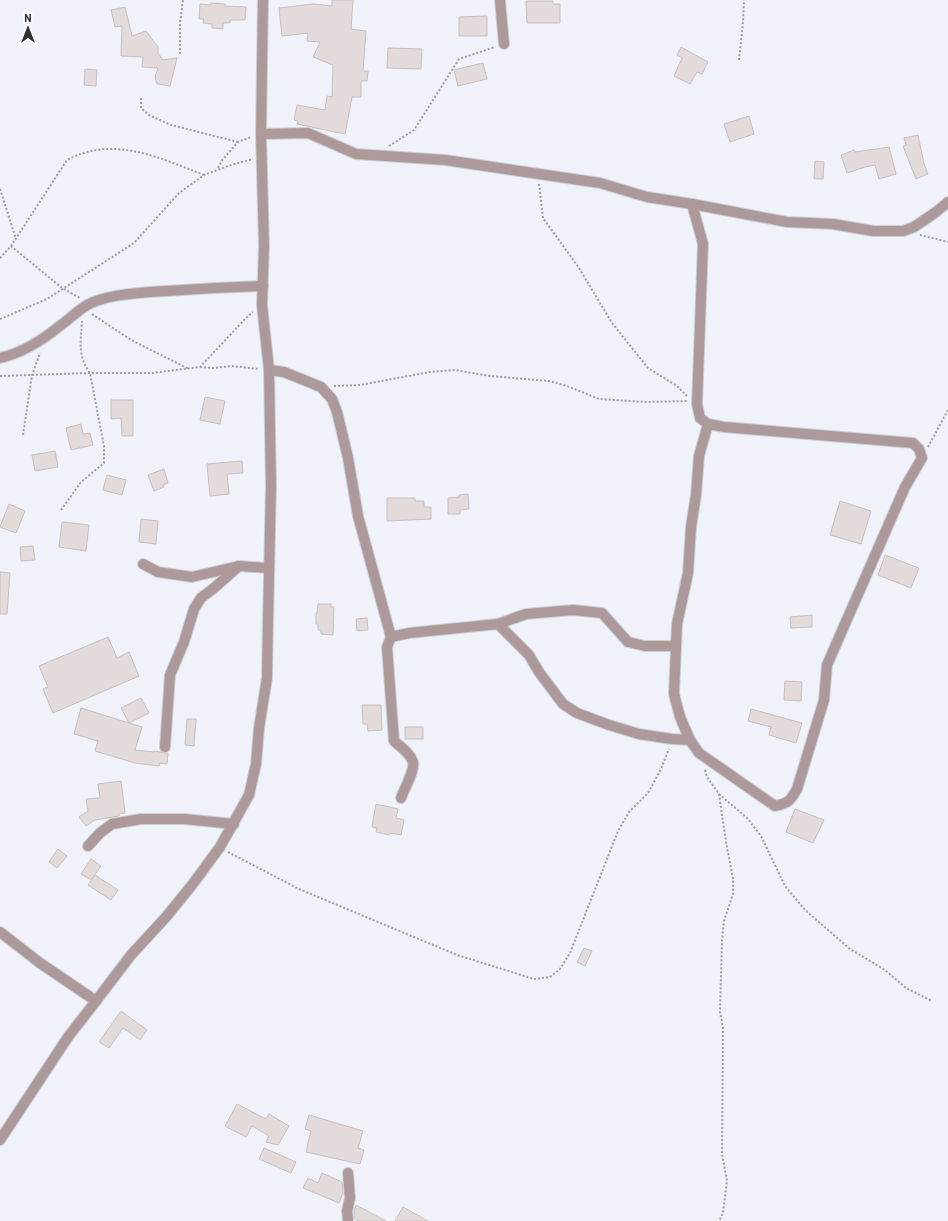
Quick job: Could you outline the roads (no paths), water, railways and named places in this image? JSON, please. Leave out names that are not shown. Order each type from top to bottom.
[{"type":"street","points":[[0,1140],[68,1037],[131,955],[166,917],[220,847],[249,795],[256,764],[259,728],[267,678],[270,486],[269,370],[262,305],[264,246],[261,157],[263,0]]},
{"type":"street","points":[[500,0],[504,44]]},
{"type":"street","points":[[261,134],[308,133],[356,154],[444,160],[600,183],[647,197],[787,222],[833,224],[873,231],[903,231],[914,227],[948,202]]},
{"type":"street","points":[[692,204],[703,244],[697,404],[700,418],[708,424],[724,427],[913,443],[919,449],[922,458],[905,487],[827,665],[824,700],[797,789],[792,799],[775,806],[699,754],[690,740],[680,717],[674,694],[677,624],[688,573],[690,527],[696,495],[699,456],[708,424]]},
{"type":"street","points":[[0,358],[22,351],[55,330],[86,306],[106,297],[188,289],[263,286]]},
{"type":"street","points":[[269,370],[284,372],[321,386],[332,399],[337,412],[348,458],[358,516],[391,637],[388,647],[394,741],[406,751],[413,762],[411,773],[401,798]]},
{"type":"street","points":[[143,564],[158,572],[192,577],[239,566],[268,568]]},
{"type":"street","points":[[165,747],[170,675],[184,642],[194,609],[201,598],[239,566]]},
{"type":"street","points":[[391,637],[409,633],[498,624],[526,614],[573,610],[602,613],[628,642],[645,646],[675,646]]},
{"type":"street","points":[[498,624],[529,654],[539,672],[563,704],[577,713],[639,734],[690,740]]},
{"type":"street","points":[[88,846],[100,833],[112,824],[141,819],[184,819],[234,824]]},
{"type":"street","points":[[0,932],[40,963],[96,1001]]},
{"type":"street","points":[[348,1173],[350,1198],[347,1211],[348,1221]]}]
